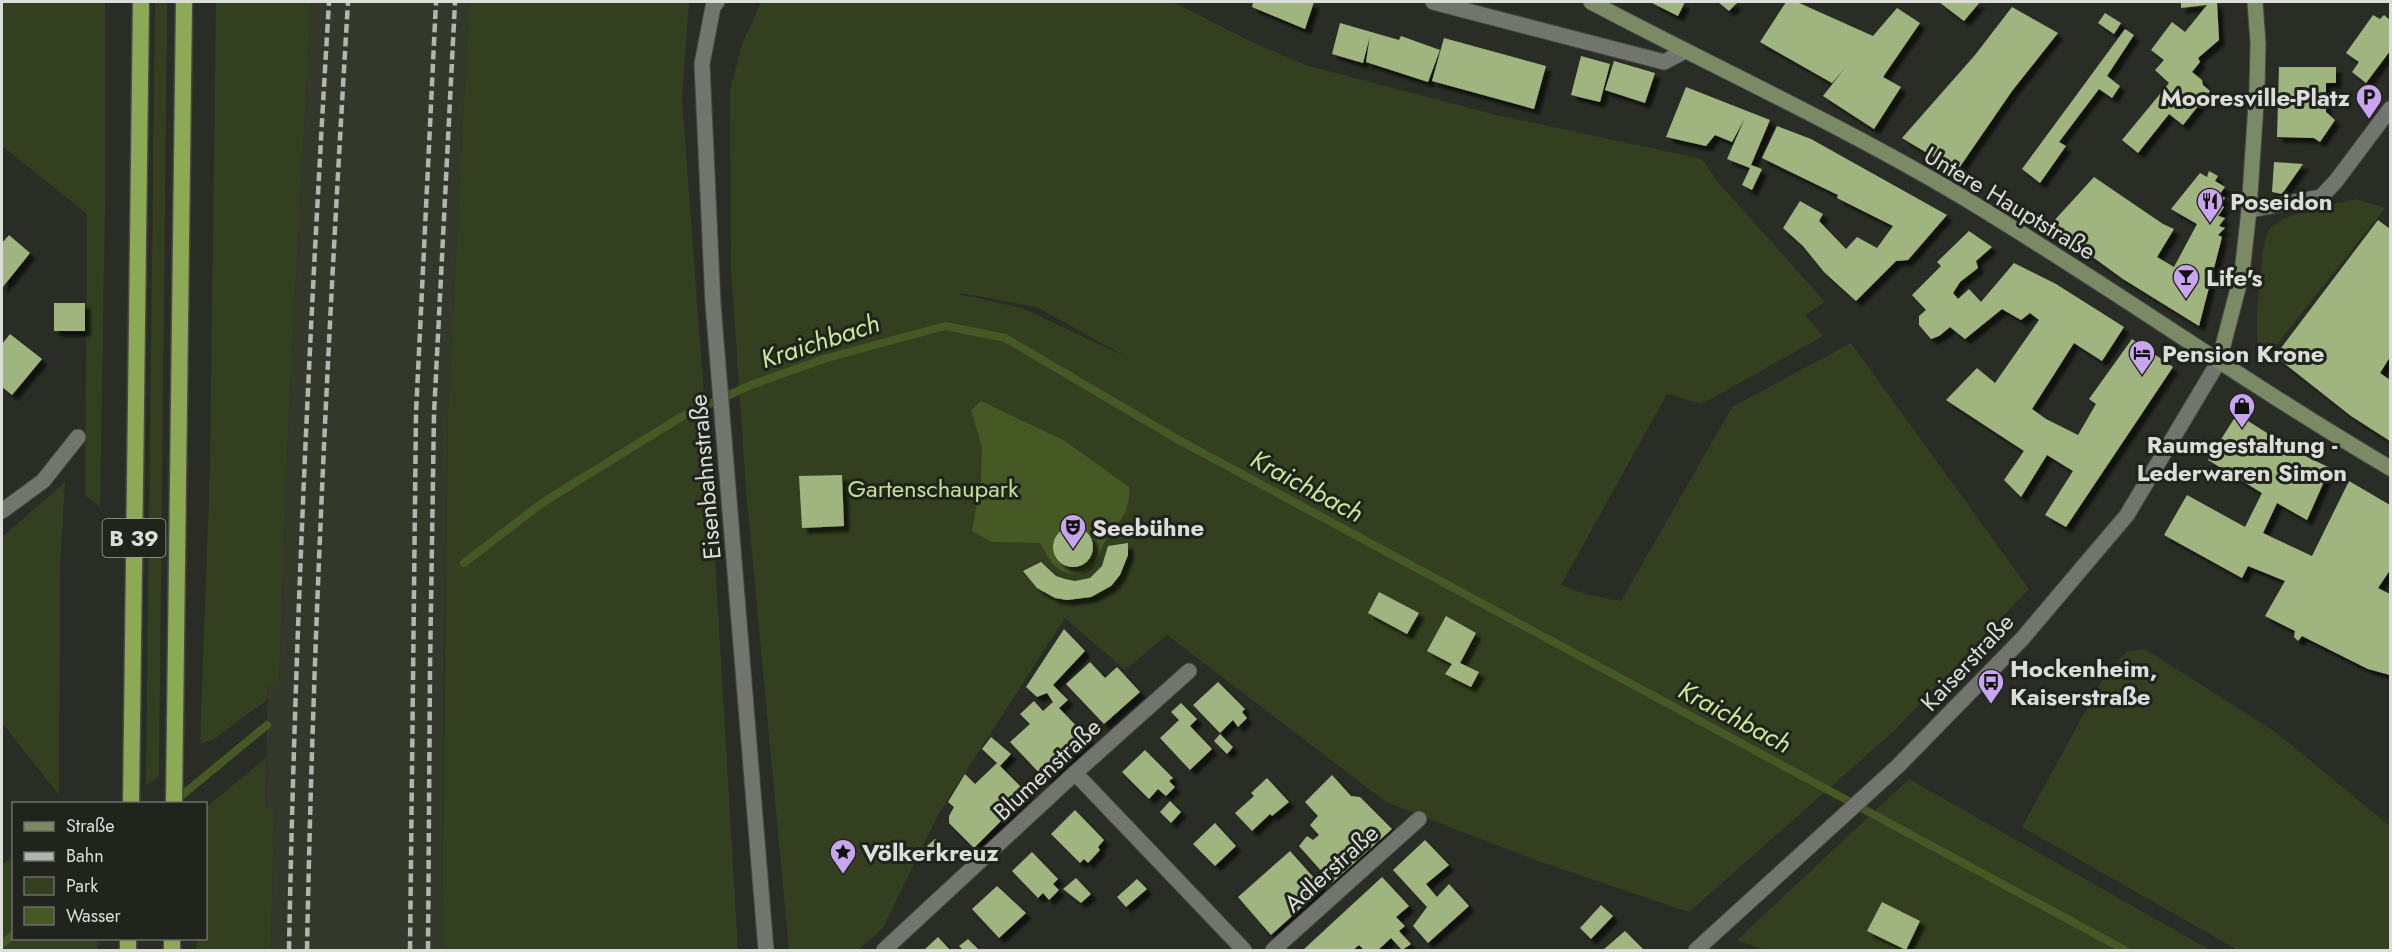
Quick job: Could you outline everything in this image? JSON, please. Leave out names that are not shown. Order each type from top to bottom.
[{"type":"highway","name":"B 39","points":[[131,799],[141,2]]},
{"type":"highway","name":"B 39","points":[[174,802],[184,2]]},
{"type":"main road","name":"Untere Hauptstraße","points":[[1591,2],[1851,135],[1973,203],[2391,468]]},
{"type":"main road","points":[[2219,361],[2242,273],[2249,210],[2257,89],[2258,43],[2255,2]]},
{"type":"street","name":"Eisenbahnstraße","points":[[717,2],[713,7],[702,64],[717,358],[766,951]]},
{"type":"street","points":[[1433,2],[1664,62],[1685,51]]},
{"type":"street","points":[[2249,210],[2321,197],[2391,109]]},
{"type":"street","name":"Kaiserstraße","points":[[1696,951],[1898,766],[2022,639],[2127,515],[2219,361]]},
{"type":"street","points":[[2,511],[42,481],[78,437]]},
{"type":"street","name":"Blumenstraße","points":[[884,951],[1189,671]]},
{"type":"street","points":[[1076,773],[1244,951]]},
{"type":"street","name":"Adlerstraße","points":[[1273,951],[1419,819]]},
{"type":"shaded area","points":[[311,2],[469,2],[448,412],[442,929],[444,950],[271,950],[274,809],[265,808],[268,685],[279,683],[289,409]]},
{"type":"green space","points":[[2,2],[105,2],[105,204],[100,507],[85,495],[87,214],[2,146]]},
{"type":"green space","points":[[155,2],[167,2],[159,777],[146,785]]},
{"type":"green space","points":[[216,2],[311,2],[289,409],[279,683],[268,685],[267,700],[214,739],[200,744],[210,467]]},
{"type":"green space","points":[[469,2],[689,2],[682,98],[711,492],[738,950],[444,950],[442,929],[448,412]]},
{"type":"green space","name":"Gartenschaupark","points":[[761,2],[1173,2],[1252,42],[1308,66],[1497,115],[1702,159],[1717,181],[1825,302],[1805,315],[1823,336],[1702,404],[1667,394],[1561,585],[1589,595],[1621,601],[1732,407],[1851,343],[2029,589],[1894,731],[1689,912],[1535,860],[1386,802],[1167,635],[1125,670],[1065,618],[939,813],[883,928],[858,950],[789,950],[746,489],[731,269],[730,91],[742,44]],"holes":[[[958,294],[1037,307],[1128,358],[1022,308]]]},
{"type":"green space","points":[[2356,199],[2385,208],[2270,353],[2258,346],[2258,297],[2264,248],[2269,230],[2285,218]]},
{"type":"green space","points":[[65,482],[60,567],[59,795],[2,723],[2,537]]},
{"type":"green space","points":[[2145,649],[2274,731],[2390,826],[2390,950],[2238,950],[2022,827],[2105,675],[2126,652]]},
{"type":"green space","points":[[266,758],[265,808],[274,808],[271,950],[196,950],[197,940],[207,940],[207,806]]},
{"type":"green space","points":[[1909,779],[2210,950],[1764,950],[1737,940]]},
{"type":"green space","points":[[12,856],[12,940],[99,940],[98,950],[2,950],[2,865]]},
{"type":"water","points":[[981,401],[1065,441],[1129,487],[1128,504],[1123,516],[1105,541],[1098,560],[1086,571],[1074,574],[1057,568],[1040,543],[991,542],[972,531],[981,480],[982,447],[971,410]]},
{"type":"building","points":[[1253,2],[1314,2],[1305,29],[1252,7]]},
{"type":"building","points":[[1650,2],[1685,2],[1678,16]]},
{"type":"building","points":[[1718,2],[1738,2],[1729,11]]},
{"type":"building","points":[[1786,2],[1797,2],[1873,36],[1897,8],[1920,23],[1883,77],[1901,87],[1874,129],[1823,96],[1845,68],[1832,83],[1760,42]]},
{"type":"building","points":[[1939,2],[1980,2],[1964,21]]},
{"type":"building","points":[[2181,2],[2217,2],[2219,40],[2198,58],[2200,62],[2192,72],[2210,91],[2183,125],[2169,114],[2138,153],[2122,140],[2169,83],[2155,70],[2164,60],[2151,50],[2172,22],[2185,32],[2207,5],[2181,8]]},
{"type":"building","points":[[2012,7],[2058,33],[2012,91],[1957,171],[1902,138],[1975,55]]},
{"type":"building","points":[[2105,13],[2121,23],[2114,34],[2098,23]]},
{"type":"building","points":[[2373,15],[2380,19],[2384,15],[2390,20],[2390,51],[2366,83],[2352,72],[2359,62],[2346,53]]},
{"type":"building","points":[[1340,23],[1399,40],[1401,36],[1440,50],[1428,82],[1366,62],[1370,36],[1363,63],[1332,54]]},
{"type":"building","points":[[2125,29],[2134,35],[2107,76],[2120,86],[2112,98],[2099,89],[2059,142],[2066,146],[2040,183],[2022,169]]},
{"type":"building","points":[[1444,38],[1546,66],[1534,109],[1432,81]]},
{"type":"building","points":[[1581,56],[1610,64],[1600,102],[1571,95]]},
{"type":"building","points":[[1614,61],[1655,73],[1645,103],[1605,90]]},
{"type":"building","points":[[2279,67],[2336,67],[2336,83],[2326,83],[2326,112],[2335,120],[2320,142],[2314,138],[2277,137]]},
{"type":"building","points":[[1686,87],[1770,120],[1751,165],[1762,169],[1752,190],[1742,185],[1750,168],[1727,159],[1745,118],[1732,142],[1715,135],[1706,146],[1666,137]]},
{"type":"building","points":[[1777,126],[1811,139],[1947,215],[1908,260],[1896,261],[1856,301],[1824,272],[1803,246],[1783,228],[1800,201],[1823,214],[1819,221],[1846,249],[1857,237],[1877,248],[1893,226],[1837,198],[1838,195],[1762,158]]},
{"type":"building","points":[[2274,162],[2303,164],[2282,194],[2272,192]]},
{"type":"building","points":[[2209,171],[2218,176],[2215,181],[2225,187],[2219,195],[2225,198],[2220,205],[2224,207],[2218,216],[2225,218],[2219,226],[2225,228],[2218,235],[2222,237],[2199,326],[2123,279],[2083,250],[2052,223],[2094,177],[2163,224],[2174,229],[2157,257],[2174,267],[2197,224],[2171,209],[2200,173],[2207,177]]},
{"type":"building","points":[[2378,220],[2390,229],[2390,357],[2380,373],[2390,380],[2390,441],[2351,416],[2275,356]]},
{"type":"building","points":[[1969,231],[1992,247],[1976,261],[1978,268],[1960,282],[1953,293],[1958,299],[1969,289],[1981,302],[2014,263],[2056,284],[2124,327],[2102,361],[2074,343],[2032,409],[2046,419],[2078,435],[2096,404],[2089,399],[2132,339],[2173,367],[2066,527],[2045,515],[2073,471],[2047,455],[2021,497],[2004,480],[2024,451],[1946,400],[1977,368],[1995,383],[2039,320],[2030,313],[2021,320],[2002,309],[1965,339],[1950,327],[1931,339],[1919,325],[1919,316],[1926,310],[1912,295],[1941,266],[1937,262]]},
{"type":"building","points":[[9,235],[30,253],[2,288],[2,243]]},
{"type":"building","points":[[54,303],[85,303],[85,331],[54,331]]},
{"type":"building","points":[[10,334],[42,359],[12,395],[2,387],[2,344]]},
{"type":"building","points":[[2237,414],[2297,452],[2330,468],[2307,520],[2277,503],[2263,533],[2312,556],[2349,481],[2390,505],[2390,570],[2378,588],[2390,594],[2390,675],[2368,669],[2302,636],[2298,641],[2294,637],[2295,631],[2265,616],[2285,581],[2248,566],[2242,578],[2164,535],[2187,495],[2245,527],[2262,493],[2208,460]]},
{"type":"building","points":[[842,475],[844,526],[802,528],[799,476]]},
{"type":"building","name":"Seebühne","points":[[1073,527],[1081,528],[1087,533],[1092,539],[1092,555],[1087,561],[1081,566],[1073,567],[1065,566],[1059,561],[1054,555],[1053,547],[1054,539],[1059,533],[1065,528]]},
{"type":"building","name":"Seebühne","points":[[1128,543],[1128,555],[1120,575],[1111,586],[1091,597],[1067,600],[1055,598],[1037,588],[1023,571],[1041,562],[1056,576],[1065,579],[1075,581],[1090,578],[1102,566],[1108,546]]},
{"type":"building","points":[[1379,592],[1419,613],[1407,634],[1368,613]]},
{"type":"building","points":[[1446,616],[1476,633],[1460,663],[1479,672],[1471,687],[1445,674],[1452,664],[1427,651]]},
{"type":"building","points":[[1064,629],[1085,651],[1053,685],[1068,700],[1059,708],[1089,739],[1046,780],[1010,742],[1030,724],[1020,714],[1034,701],[1043,711],[1053,702],[1047,693],[1037,697],[1026,687]]},
{"type":"building","points":[[1090,662],[1105,678],[1117,667],[1140,692],[1104,724],[1066,684]]},
{"type":"building","points":[[1218,682],[1245,709],[1242,712],[1247,718],[1238,727],[1233,720],[1220,733],[1193,705]]},
{"type":"building","points":[[1181,703],[1197,719],[1190,726],[1212,749],[1190,770],[1160,738],[1179,720],[1171,712]]},
{"type":"building","points":[[1220,734],[1233,747],[1227,754],[1214,741]]},
{"type":"building","points":[[991,737],[1011,754],[1000,766],[1028,794],[974,848],[949,823],[949,816],[954,807],[948,802],[965,774],[975,784],[997,763],[982,749]]},
{"type":"building","points":[[1145,750],[1173,778],[1169,781],[1175,787],[1166,796],[1158,789],[1149,799],[1122,772]]},
{"type":"building","points":[[1332,775],[1351,796],[1360,797],[1392,829],[1332,883],[1299,846],[1307,836],[1313,840],[1319,835],[1310,825],[1318,816],[1305,802]]},
{"type":"building","points":[[1267,778],[1289,802],[1272,816],[1270,814],[1252,831],[1235,813],[1254,796],[1251,793]]},
{"type":"building","points":[[1170,801],[1181,812],[1171,823],[1160,812]]},
{"type":"building","points":[[1075,810],[1104,840],[1098,847],[1100,850],[1088,863],[1084,859],[1080,863],[1051,834]]},
{"type":"building","points":[[1215,823],[1236,846],[1215,866],[1193,844]]},
{"type":"building","points":[[935,839],[946,850],[939,857],[927,846]]},
{"type":"building","points":[[1425,840],[1449,865],[1426,884],[1437,897],[1449,884],[1469,906],[1428,943],[1413,926],[1427,907],[1393,870]]},
{"type":"building","points":[[1290,851],[1323,888],[1271,935],[1238,897]]},
{"type":"building","points":[[1032,852],[1058,879],[1053,884],[1059,890],[1049,900],[1043,893],[1038,898],[1012,871]]},
{"type":"building","points":[[1382,877],[1409,906],[1396,917],[1405,926],[1399,931],[1411,944],[1402,950],[1391,938],[1378,950],[1364,950],[1359,945],[1353,950],[1303,950]]},
{"type":"building","points":[[1076,878],[1091,894],[1081,903],[1063,889]]},
{"type":"building","points":[[1137,879],[1147,889],[1126,907],[1117,897]]},
{"type":"building","points":[[997,886],[1026,913],[999,938],[972,909]]},
{"type":"building","points":[[1882,902],[1920,921],[1906,950],[1867,931]]},
{"type":"building","points":[[1601,905],[1613,916],[1591,939],[1580,928]]},
{"type":"building","points":[[1625,931],[1644,950],[1603,950]]},
{"type":"building","points":[[938,937],[950,950],[924,950]]},
{"type":"building","points":[[968,939],[979,950],[963,950],[959,946]]},
{"type":"waterway","name":"Kraichbach","points":[[464,563],[542,503],[681,417],[751,385],[827,358],[945,326],[1005,338],[1177,439],[2125,950]]},
{"type":"waterway","name":"Kraichbach","points":[[175,801],[267,725]]},
{"type":"waterway","name":"Kraichbach","points":[[2,944],[12,936]]},
{"type":"railway","points":[[289,950],[304,476],[329,2]]},
{"type":"railway","points":[[307,950],[313,713],[323,476],[348,2]]},
{"type":"railway","points":[[410,950],[416,413],[436,2]]},
{"type":"railway","points":[[428,950],[434,414],[455,2]]},
{"type":"place","name":"Mooresville-Platz","points":[[2369,120]]},
{"type":"place","name":"Poseidon","points":[[2210,224]]},
{"type":"place","name":"Life's","points":[[2186,300]]},
{"type":"place","name":"Pension Krone","points":[[2142,376]]},
{"type":"place","name":"Raumgestaltung - Lederwaren Simon","points":[[2242,429]]},
{"type":"place","name":"Seebühne","points":[[1073,550]]},
{"type":"place","name":"Hockenheim, Kaiserstraße","points":[[1991,705]]},
{"type":"place","name":"Völkerkreuz","points":[[843,875]]}]
